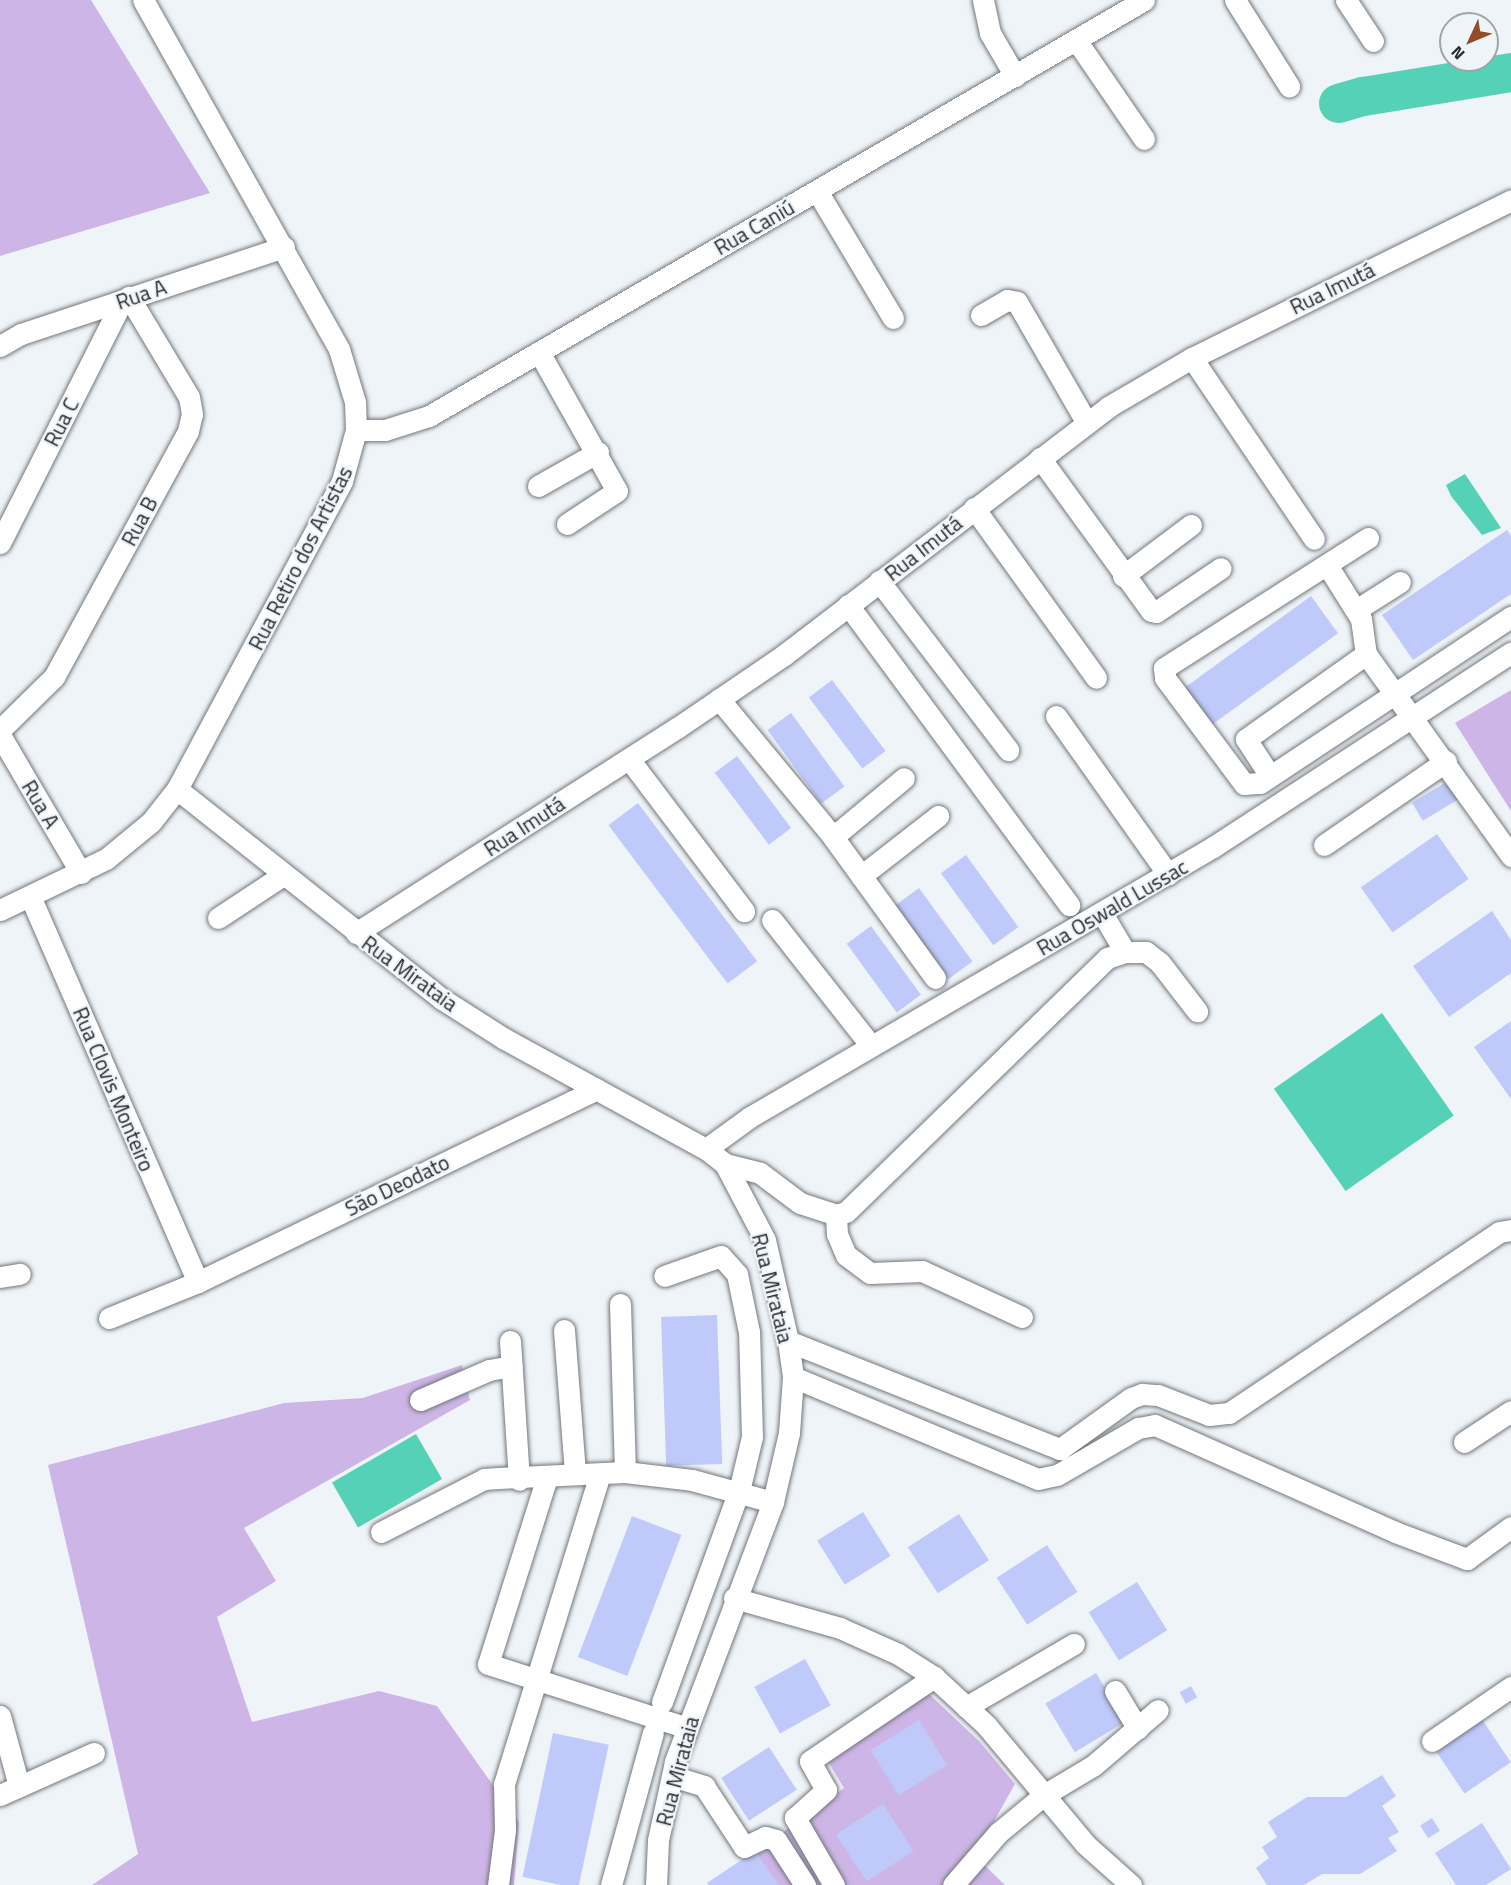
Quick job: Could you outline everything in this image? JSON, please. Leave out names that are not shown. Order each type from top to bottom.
[{"type":"street","name":"Rua Retiro dos Artistas","points":[[0,910],[81,873],[128,843],[177,789],[342,481],[356,430],[355,402],[349,375],[284,247],[143,0]]},
{"type":"street","points":[[983,0],[990,33],[1015,76]]},
{"type":"street","name":"Rua Caniú","points":[[356,430],[385,430],[429,416],[1144,0]]},
{"type":"street","points":[[1235,0],[1289,86]]},
{"type":"street","points":[[1346,0],[1373,41]]},
{"type":"street","points":[[1076,40],[1144,139]]},
{"type":"street","points":[[817,191],[893,318]]},
{"type":"street","name":"Rua Imutá","points":[[356,933],[719,699],[848,605],[1087,423],[1192,358],[1511,200]]},
{"type":"street","name":"Rua A","points":[[0,346],[21,334],[284,247]]},
{"type":"street","name":"Rua C","points":[[0,543],[126,299]]},
{"type":"street","name":"Rua B","points":[[0,730],[54,677],[188,431],[192,414],[189,397],[126,299]]},
{"type":"street","points":[[981,315],[1008,300],[1017,302],[1087,423]]},
{"type":"street","points":[[539,352],[598,452],[617,491],[567,524]]},
{"type":"street","points":[[1192,358],[1314,539]]},
{"type":"street","points":[[538,486],[598,452]]},
{"type":"street","points":[[1040,458],[1123,576],[1151,611],[1156,612],[1221,568]]},
{"type":"street","points":[[974,508],[1096,678]]},
{"type":"street","points":[[1123,576],[1191,525]]},
{"type":"street","points":[[1368,538],[1164,668],[1166,678],[1236,777],[1252,785],[1270,777],[1511,617]]},
{"type":"street","points":[[1328,565],[1356,610],[1366,654],[1413,714],[1511,856]]},
{"type":"street","points":[[879,581],[1008,750]]},
{"type":"street","points":[[1356,610],[1400,582]]},
{"type":"street","points":[[848,605],[1069,905]]},
{"type":"street","name":"Rua Oswald Lussac","points":[[706,1149],[750,1117],[1168,874],[1413,714],[1511,653]]},
{"type":"street","points":[[1270,777],[1246,739],[1366,654]]},
{"type":"street","points":[[719,699],[833,837],[935,978]]},
{"type":"street","points":[[1366,714],[1379,737]]},
{"type":"street","points":[[1056,716],[1168,874]]},
{"type":"street","name":"Rua A","points":[[0,735],[81,873]]},
{"type":"street","points":[[629,759],[744,911]]},
{"type":"street","points":[[1324,845],[1446,761]]},
{"type":"street","points":[[833,837],[904,778]]},
{"type":"street","name":"Rua Mirataia","points":[[177,789],[442,999],[504,1038],[706,1149],[725,1164],[765,1240],[788,1341],[793,1377],[789,1433],[773,1502],[734,1598],[672,1776],[658,1840],[656,1885]]},
{"type":"street","points":[[861,876],[938,816]]},
{"type":"street","points":[[218,918],[283,875]]},
{"type":"street","name":"Rua Clovis Monteiro","points":[[30,896],[198,1282]]},
{"type":"street","points":[[1101,913],[1125,952]]},
{"type":"street","points":[[772,920],[871,1046]]},
{"type":"street","points":[[725,1164],[760,1173],[800,1203],[836,1215],[853,1206],[1093,969],[1125,952],[1146,952],[1160,963],[1197,1011]]},
{"type":"street","name":"São Deodato","points":[[109,1318],[198,1282],[597,1089]]},
{"type":"street","points":[[836,1215],[837,1234],[846,1255],[870,1274],[922,1271],[1022,1317]]},
{"type":"street","points":[[788,1341],[1060,1449],[1131,1398],[1142,1394],[1158,1395],[1209,1415],[1229,1413],[1499,1232],[1511,1230]]},
{"type":"street","points":[[662,1702],[739,1491],[752,1437],[749,1332],[737,1274],[721,1256],[664,1276]]},
{"type":"street","points":[[620,1304],[625,1472]]},
{"type":"street","points":[[564,1330],[575,1474]]},
{"type":"street","points":[[510,1341],[519,1480]]},
{"type":"street","points":[[420,1400],[489,1370],[512,1366]]},
{"type":"street","points":[[793,1377],[1038,1479],[1057,1475],[1138,1428],[1155,1425],[1395,1532],[1467,1559],[1511,1527]]},
{"type":"street","points":[[1464,1442],[1511,1411]]},
{"type":"street","points":[[381,1532],[484,1479],[519,1480],[625,1472],[739,1491],[773,1502]]},
{"type":"street","points":[[498,1885],[505,1830],[504,1784],[532,1681],[600,1473]]},
{"type":"street","points":[[547,1477],[488,1664],[532,1681],[687,1728]]},
{"type":"street","points":[[734,1598],[840,1629],[898,1654],[934,1677],[987,1725],[1085,1844],[1131,1885]]},
{"type":"street","points":[[966,1707],[1074,1644]]},
{"type":"street","points":[[834,1885],[795,1818],[826,1790],[810,1761],[934,1677]]},
{"type":"street","points":[[1432,1741],[1511,1687]]},
{"type":"street","points":[[1115,1691],[1138,1729]]},
{"type":"street","points":[[953,1885],[998,1833],[1044,1795],[1094,1765],[1158,1710]]},
{"type":"street","points":[[0,1716],[9,1790],[94,1752]]},
{"type":"street","points":[[611,1885],[653,1733]]},
{"type":"street","points":[[672,1776],[704,1786],[744,1847],[765,1838],[776,1840],[805,1885]]},
{"type":"shaded area","points":[[0,0],[91,0],[210,193],[0,256]]},
{"type":"shaded area","points":[[1465,474],[1501,528],[1482,535],[1451,496],[1446,485]]},
{"type":"shaded area","points":[[1511,690],[1511,811],[1455,723]]},
{"type":"shaded area","points":[[1382,1013],[1454,1115],[1346,1191],[1274,1089]]},
{"type":"shaded area","points":[[462,1365],[470,1400],[244,1528],[276,1581],[217,1617],[252,1722],[379,1691],[437,1706],[519,1822],[514,1885],[92,1885],[138,1854],[48,1465],[284,1403],[363,1398]]},
{"type":"shaded area","points":[[416,1434],[442,1479],[358,1528],[332,1482]]},
{"type":"shaded area","points":[[928,1693],[980,1742],[1015,1784],[993,1823],[946,1885],[710,1885],[844,1788],[824,1755]]},
{"type":"shaded area","points":[[978,1859],[1005,1885],[961,1885]]},
{"type":"building","points":[[1507,530],[1511,536],[1511,594],[1413,660],[1382,615]]},
{"type":"building","points":[[1311,596],[1338,633],[1210,726],[1183,689]]},
{"type":"building","points":[[832,680],[886,751],[862,769],[809,697]]},
{"type":"building","points":[[791,713],[844,787],[821,804],[768,730]]},
{"type":"building","points":[[737,756],[791,828],[769,845],[715,773]]},
{"type":"building","points":[[1448,781],[1459,799],[1423,821],[1412,803]]},
{"type":"building","points":[[638,803],[757,961],[728,983],[608,825]]},
{"type":"building","points":[[1437,834],[1469,879],[1392,932],[1361,887]]},
{"type":"building","points":[[966,855],[1018,927],[993,945],[941,873]]},
{"type":"building","points":[[919,888],[972,962],[948,979],[895,906]]},
{"type":"building","points":[[1492,911],[1511,940],[1511,973],[1449,1017],[1413,966]]},
{"type":"building","points":[[871,926],[921,995],[897,1012],[847,944]]},
{"type":"building","points":[[1511,1021],[1511,1099],[1474,1047]]},
{"type":"building","points":[[717,1315],[722,1464],[666,1466],[661,1317]]},
{"type":"building","points":[[863,1512],[891,1556],[845,1585],[817,1541]]},
{"type":"building","points":[[959,1514],[989,1560],[938,1593],[908,1547]]},
{"type":"building","points":[[632,1516],[681,1535],[627,1676],[578,1657]]},
{"type":"building","points":[[1047,1545],[1077,1592],[1027,1625],[997,1578]]},
{"type":"building","points":[[1137,1582],[1167,1630],[1119,1661],[1089,1612]]},
{"type":"building","points":[[805,1659],[831,1705],[780,1733],[754,1687]]},
{"type":"building","points":[[1096,1673],[1125,1722],[1075,1752],[1045,1703]]},
{"type":"building","points":[[1191,1686],[1197,1697],[1186,1704],[1180,1692]]},
{"type":"building","points":[[1479,1715],[1511,1762],[1464,1794],[1433,1746]]},
{"type":"building","points":[[919,1720],[947,1765],[899,1795],[871,1750]]},
{"type":"building","points":[[553,1733],[609,1745],[579,1885],[561,1885],[522,1877]]},
{"type":"building","points":[[769,1747],[797,1790],[749,1821],[721,1778]]},
{"type":"building","points":[[1382,1775],[1396,1796],[1382,1806],[1399,1832],[1388,1838],[1397,1851],[1360,1874],[1322,1874],[1304,1885],[1267,1885],[1256,1868],[1269,1858],[1262,1847],[1277,1837],[1268,1822],[1307,1797],[1346,1797]]},
{"type":"building","points":[[883,1804],[913,1851],[867,1881],[836,1834]]},
{"type":"building","points":[[1432,1818],[1440,1831],[1428,1838],[1420,1825]]},
{"type":"building","points":[[1482,1823],[1511,1869],[1486,1885],[1456,1885],[1435,1853]]},
{"type":"building","points":[[755,1851],[779,1885],[709,1885],[707,1883]]},
{"type":"waterway","points":[[1338,103],[1363,96],[1511,72]]}]
